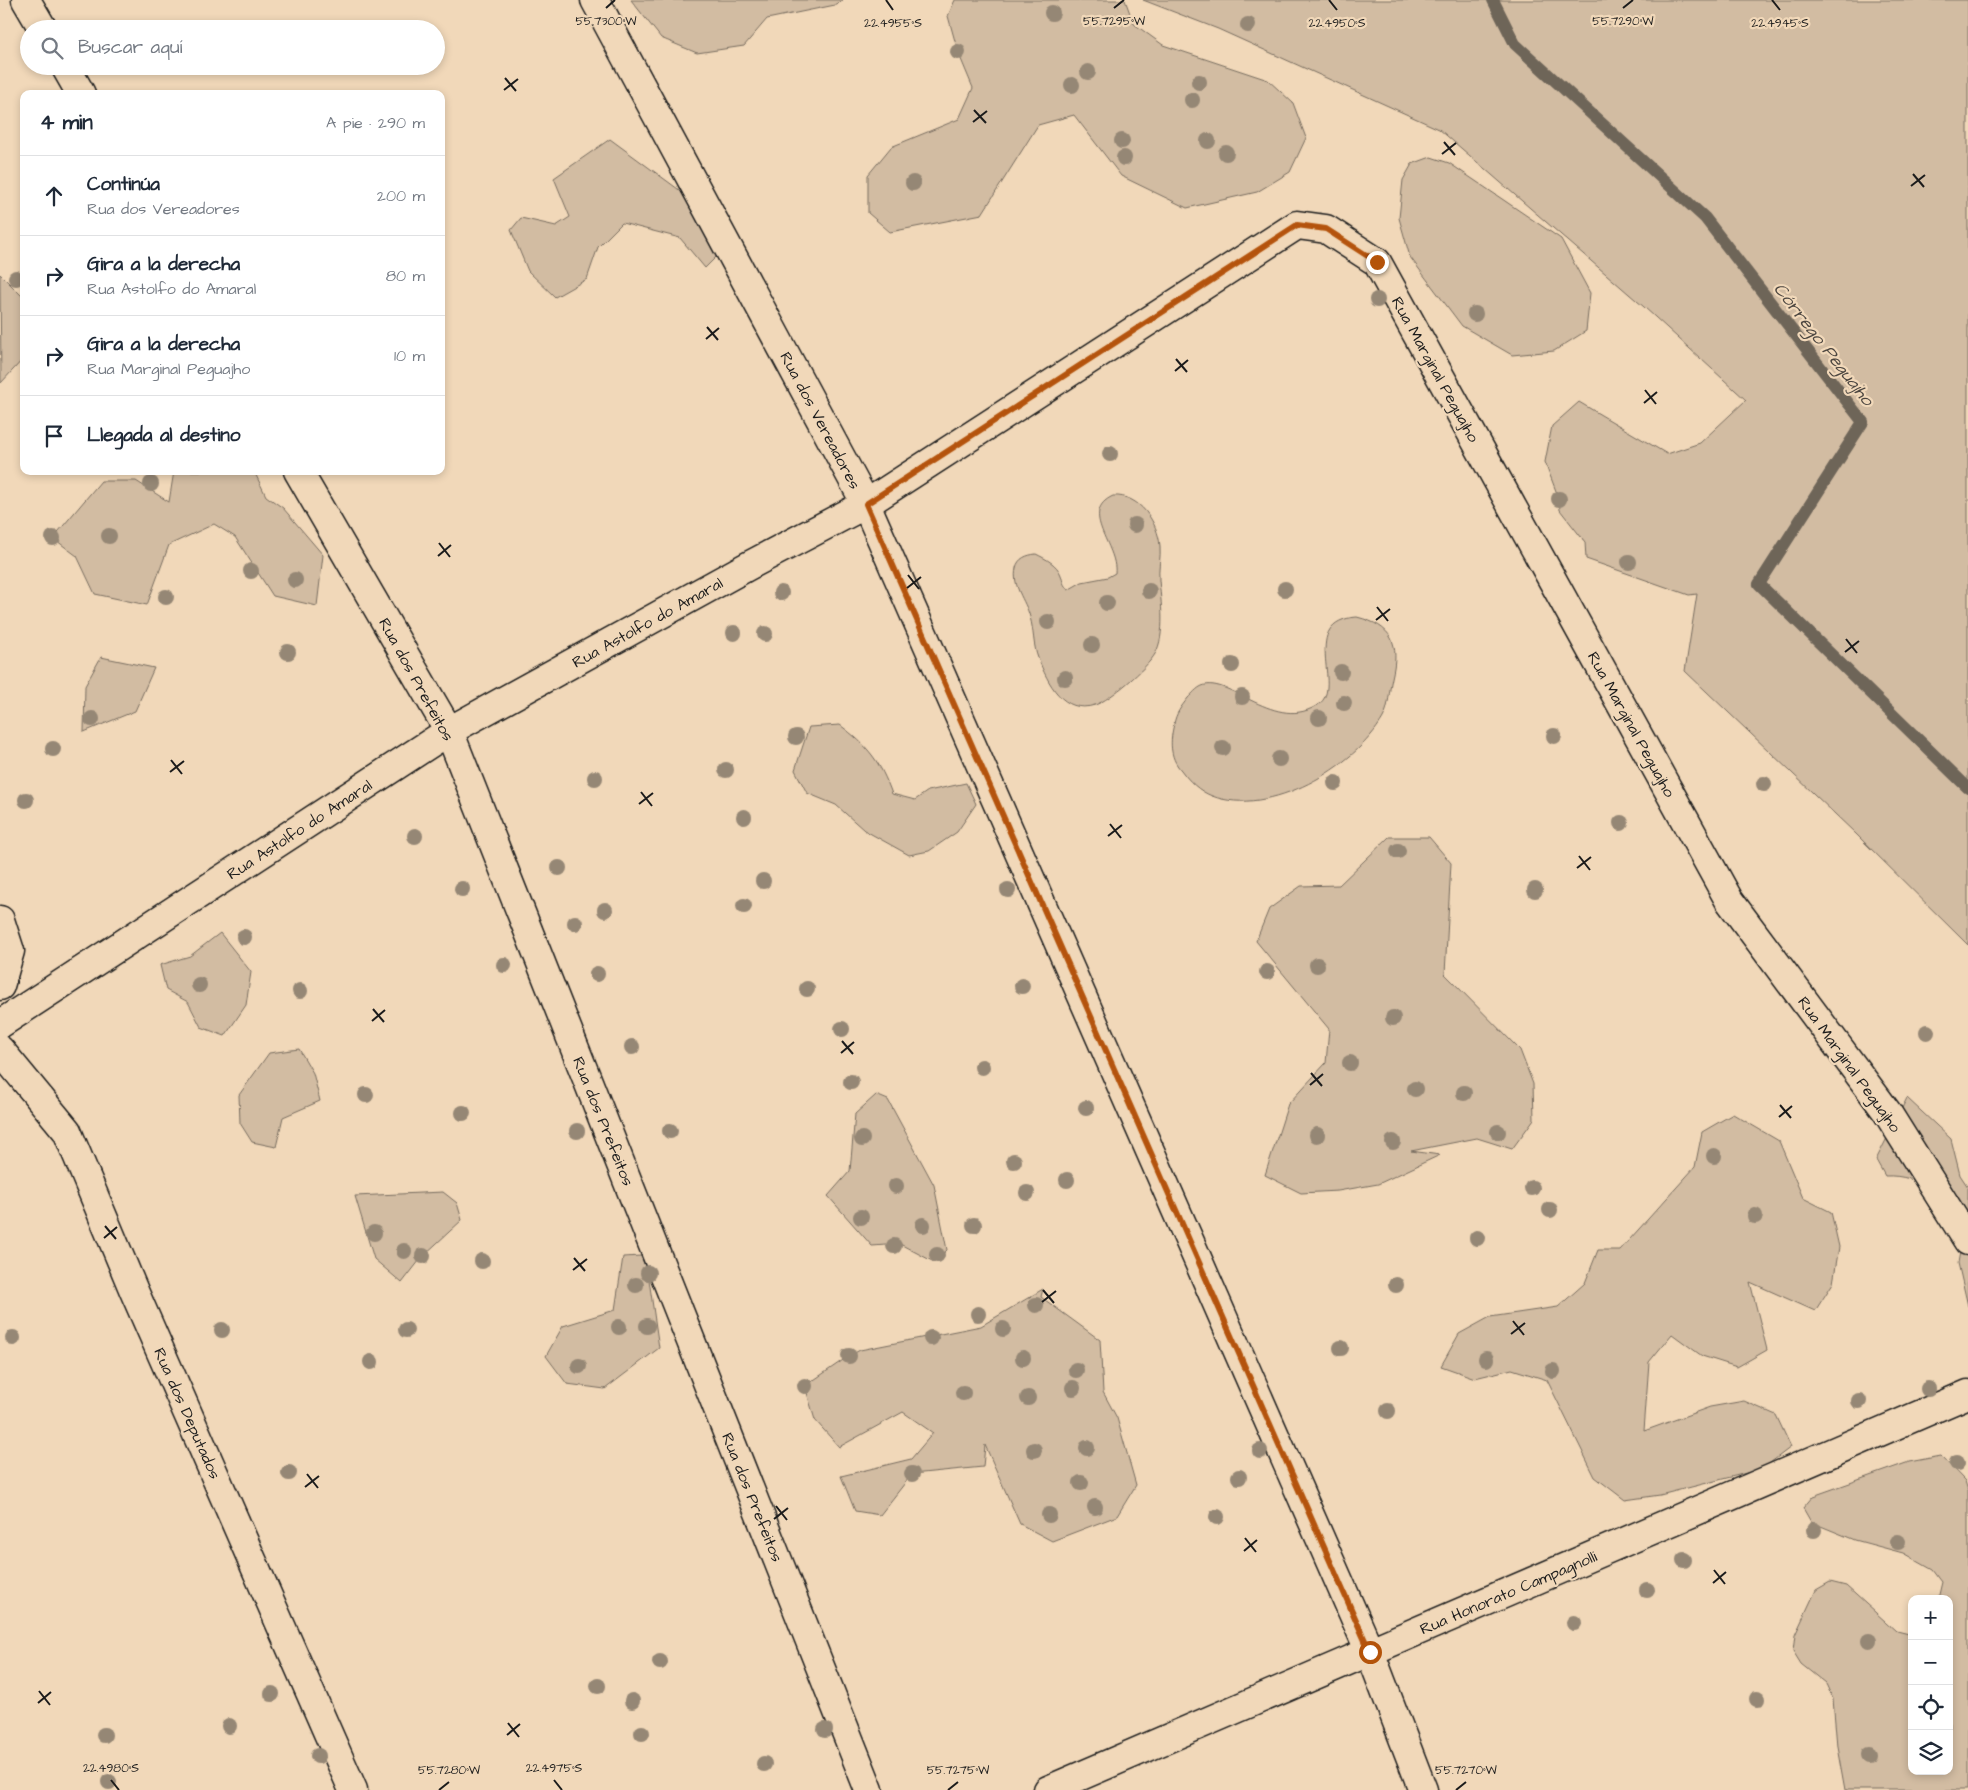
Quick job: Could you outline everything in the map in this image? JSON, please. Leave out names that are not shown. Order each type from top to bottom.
[{"type":"street","points":[[26,0],[38,20]]},
{"type":"street","name":"Rua dos Vereadores","points":[[595,0],[866,504],[1370,1652],[1423,1790]]},
{"type":"street","points":[[70,75],[78,90]]},
{"type":"street","name":"Rua Astolfo do Amaral","points":[[0,1024],[449,731],[750,565],[866,504],[1297,225]]},
{"type":"street","name":"Rua Marginal Peguajho","points":[[1297,225],[1326,229],[1377,262],[1729,900],[1887,1112],[1968,1241]]},
{"type":"street","name":"Rua dos Prefeitos","points":[[300,475],[449,731],[869,1790]]},
{"type":"street","points":[[0,920],[10,952],[0,986]]},
{"type":"street","name":"Rua dos Deputados","points":[[0,1050],[67,1131],[134,1291],[353,1790]]},
{"type":"street","name":"Rua Honorato Campagnolli","points":[[1048,1790],[1968,1394]]},
{"type":"shaded area","points":[[631,0],[843,0],[835,5],[767,19],[744,46],[697,53],[661,38]]},
{"type":"shaded area","points":[[955,0],[1125,0],[1134,24],[1163,45],[1268,80],[1293,103],[1306,138],[1290,172],[1257,192],[1187,208],[1121,176],[1074,115],[1038,125],[982,214],[890,232],[868,213],[868,175],[891,147],[959,119],[973,88],[958,52],[948,16]]},
{"type":"shaded area","points":[[1143,0],[1968,0],[1968,945],[1856,834],[1685,671],[1697,594],[1689,595],[1586,559],[1585,542],[1560,510],[1559,499],[1545,462],[1552,426],[1579,402],[1667,454],[1700,443],[1746,400],[1644,307],[1439,129],[1218,29]]},
{"type":"shaded area","points":[[610,139],[701,206],[722,251],[705,268],[680,238],[622,223],[598,247],[587,279],[555,297],[528,271],[511,230],[521,218],[556,226],[570,217],[554,178]]},
{"type":"shaded area","points":[[1431,157],[1449,163],[1561,239],[1590,293],[1586,331],[1554,351],[1512,355],[1462,326],[1410,257],[1399,218],[1403,180],[1412,164]]},
{"type":"shaded area","points":[[0,274],[20,294],[20,362],[1,383]]},
{"type":"shaded area","points":[[173,475],[256,475],[266,496],[283,508],[323,555],[317,606],[273,596],[235,537],[214,524],[169,545],[147,605],[95,594],[77,556],[53,538],[101,481],[136,481],[169,502]]},
{"type":"shaded area","points":[[1113,496],[1131,500],[1139,505],[1146,511],[1155,528],[1160,550],[1161,637],[1155,654],[1136,675],[1102,702],[1084,707],[1074,705],[1058,695],[1042,668],[1036,653],[1030,617],[1017,587],[1015,575],[1017,565],[1023,558],[1036,554],[1051,562],[1057,568],[1068,590],[1082,582],[1108,577],[1115,573],[1111,552],[1099,520],[1099,511],[1103,503]]},
{"type":"shaded area","points":[[1357,617],[1369,621],[1386,631],[1394,646],[1395,655],[1385,714],[1370,736],[1352,754],[1332,770],[1308,784],[1284,794],[1259,800],[1235,801],[1212,796],[1191,782],[1174,760],[1171,742],[1177,713],[1198,688],[1213,685],[1226,688],[1271,709],[1287,712],[1303,711],[1319,704],[1325,696],[1327,684],[1325,656],[1326,642],[1330,630],[1339,621]]},
{"type":"shaded area","points":[[101,657],[154,668],[135,711],[84,732],[85,686]]},
{"type":"shaded area","points":[[840,725],[866,747],[883,772],[892,794],[915,800],[928,791],[966,783],[976,804],[957,832],[929,851],[909,855],[864,830],[836,805],[807,793],[795,770],[809,727]]},
{"type":"shaded area","points":[[1389,837],[1429,837],[1451,863],[1445,974],[1520,1050],[1533,1084],[1534,1119],[1512,1149],[1477,1138],[1411,1151],[1440,1155],[1378,1184],[1338,1191],[1301,1193],[1265,1175],[1288,1104],[1326,1063],[1329,1029],[1256,941],[1269,909],[1301,886],[1339,885]]},
{"type":"shaded area","points":[[220,933],[251,972],[246,1005],[225,1036],[201,1027],[188,1002],[166,990],[160,965],[190,956]]},
{"type":"shaded area","points":[[299,1049],[313,1073],[320,1101],[283,1117],[276,1147],[252,1142],[240,1123],[239,1095],[269,1053]]},
{"type":"shaded area","points":[[876,1095],[888,1100],[934,1185],[947,1250],[934,1262],[900,1244],[872,1246],[828,1196],[850,1171],[855,1114]]},
{"type":"shaded area","points":[[1907,1098],[1951,1139],[1960,1175],[1968,1187],[1968,1306],[1958,1263],[1965,1223],[1940,1197],[1920,1183],[1898,1176],[1885,1176],[1876,1160]]},
{"type":"shaded area","points":[[1733,1114],[1779,1141],[1803,1198],[1831,1212],[1839,1247],[1833,1283],[1815,1311],[1750,1282],[1767,1350],[1737,1367],[1702,1356],[1672,1334],[1649,1362],[1644,1431],[1710,1407],[1744,1401],[1776,1415],[1791,1447],[1762,1469],[1660,1495],[1625,1500],[1595,1477],[1547,1380],[1512,1369],[1475,1378],[1441,1366],[1459,1334],[1490,1317],[1558,1307],[1585,1283],[1598,1250],[1620,1250],[1695,1167],[1702,1132]]},
{"type":"shaded area","points":[[443,1192],[457,1203],[462,1220],[423,1256],[402,1283],[374,1259],[355,1196]]},
{"type":"shaded area","points":[[641,1256],[648,1273],[659,1348],[605,1389],[567,1384],[546,1356],[563,1326],[615,1310],[623,1257]]},
{"type":"shaded area","points":[[1043,1289],[1041,1297],[1100,1340],[1103,1392],[1117,1418],[1136,1485],[1117,1516],[1052,1541],[1020,1524],[985,1445],[983,1467],[912,1474],[880,1515],[855,1511],[841,1476],[911,1459],[933,1433],[903,1412],[839,1447],[815,1420],[805,1386],[860,1350],[981,1326]]},
{"type":"shaded area","points":[[1941,1456],[1965,1481],[1968,1491],[1968,1790],[1845,1790],[1837,1746],[1833,1699],[1826,1684],[1801,1664],[1793,1651],[1795,1635],[1816,1590],[1830,1582],[1846,1586],[1896,1631],[1908,1634],[1908,1775],[1953,1775],[1953,1595],[1939,1595],[1942,1582],[1933,1570],[1903,1553],[1855,1540],[1811,1522],[1803,1508],[1813,1496],[1909,1462]]},
{"type":"waterway","name":"Córrego Peguajho","points":[[1493,0],[1515,44],[1705,218],[1863,422],[1759,584],[1968,788]]},
{"type":"route","points":[[1370,1652],[866,504],[1297,225],[1326,229],[1377,262]]}]
